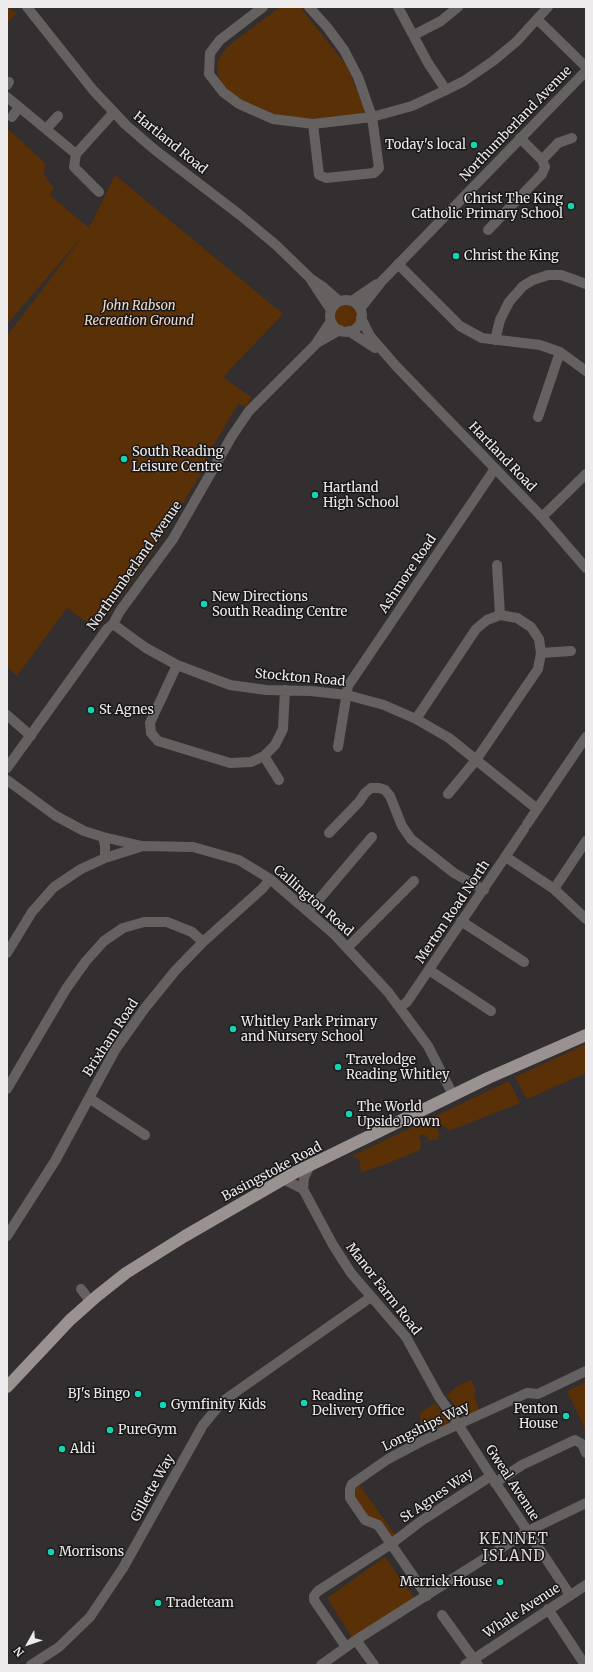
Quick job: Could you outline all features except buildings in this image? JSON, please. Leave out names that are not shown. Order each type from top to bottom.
[{"type":"main road","name":"Basingstoke Road","points":[[7,1387],[70,1320],[126,1273],[158,1253],[310,1165],[488,1078],[586,1035]]},
{"type":"street","points":[[263,7],[220,40],[210,53],[209,74],[223,92],[238,104],[273,119],[313,124],[372,116],[412,106],[446,90],[464,81],[493,61],[516,42],[538,20],[548,7]]},
{"type":"street","points":[[309,7],[327,27],[344,50],[358,77],[372,116],[379,168],[374,173],[326,178],[319,175],[313,124]]},
{"type":"street","points":[[398,7],[446,90]]},
{"type":"street","points":[[414,35],[441,21],[458,7]]},
{"type":"street","name":"Hartland Road","points":[[30,8],[93,90],[114,112],[155,150],[270,240],[311,279],[339,301]]},
{"type":"street","points":[[538,20],[586,67]]},
{"type":"street","name":"Northumberland Avenue","points":[[361,314],[382,281],[586,71]]},
{"type":"street","points":[[7,97],[76,154]]},
{"type":"street","points":[[12,117],[19,107]]},
{"type":"street","points":[[99,192],[74,167],[76,154],[114,112]]},
{"type":"street","points":[[46,129],[58,116]]},
{"type":"street","points":[[488,230],[542,174],[545,167],[542,160],[520,138]]},
{"type":"street","points":[[542,160],[558,143],[572,138]]},
{"type":"street","points":[[398,264],[460,326],[482,338],[540,345],[560,352],[586,371]]},
{"type":"street","points":[[495,340],[500,320],[509,302],[523,286],[533,280],[555,275],[561,275],[586,284]]},
{"type":"street","name":"Hartland Road","points":[[311,279],[331,310]]},
{"type":"street","name":"Northumberland Avenue","points":[[352,301],[382,281]]},
{"type":"street","points":[[339,301],[352,301],[361,314],[360,325],[345,330],[331,321],[331,310],[339,301]]},
{"type":"street","name":"Hartland Road","points":[[361,314],[370,336],[396,366],[494,470],[542,517],[586,568]]},
{"type":"street","name":"Northumberland Avenue","points":[[7,768],[107,629],[113,624],[120,611],[173,539],[232,436],[249,411],[315,345],[331,321]]},
{"type":"street","name":"Hartland Road","points":[[345,330],[365,341],[396,366]]},
{"type":"street","name":"Northumberland Avenue","points":[[315,345],[345,330]]},
{"type":"street","points":[[538,417],[560,352]]},
{"type":"street","name":"Ashmore Road","points":[[338,746],[348,686],[494,470]]},
{"type":"street","points":[[542,517],[586,474]]},
{"type":"street","points":[[497,565],[500,615]]},
{"type":"street","points":[[416,719],[476,628],[487,620],[500,615],[517,618],[531,627],[539,639],[542,653],[538,669],[476,760],[448,794]]},
{"type":"street","name":"Stockton Road","points":[[113,624],[146,648],[176,665],[230,685],[266,690],[286,690],[347,695],[384,705],[416,719],[449,738],[537,809]]},
{"type":"street","points":[[542,653],[571,651]]},
{"type":"street","points":[[176,665],[150,723],[151,733],[158,742],[230,763],[251,762],[264,756],[276,745],[283,729],[286,690]]},
{"type":"street","points":[[7,715],[31,736]]},
{"type":"street","name":"Merton Road North","points":[[400,1007],[407,1002],[586,737]]},
{"type":"street","points":[[264,756],[279,780]]},
{"type":"street","name":"Callington Road","points":[[7,780],[56,816],[84,831],[142,846],[193,847],[239,860],[270,879],[309,911],[348,948],[388,992],[428,1046],[453,1095]]},
{"type":"street","points":[[329,833],[334,821],[360,802],[371,788],[386,790],[390,796],[402,826],[411,839],[454,872],[484,890]]},
{"type":"street","points":[[103,837],[105,846],[104,858]]},
{"type":"street","points":[[309,911],[372,837]]},
{"type":"street","points":[[554,889],[586,841]]},
{"type":"street","points":[[7,953],[32,912],[54,887],[81,869],[104,858],[142,846]]},
{"type":"street","points":[[506,857],[554,889],[586,919]]},
{"type":"street","name":"Brixham Road","points":[[7,1236],[55,1160],[115,1050],[145,1008],[175,971],[203,942],[263,888],[270,879]]},
{"type":"street","points":[[348,948],[414,881]]},
{"type":"street","points":[[461,921],[524,962]]},
{"type":"street","points":[[7,1089],[66,989],[86,961],[104,941],[123,928],[144,922],[167,922],[192,932],[203,942]]},
{"type":"street","points":[[429,970],[491,1012]]},
{"type":"street","points":[[89,1098],[145,1135]]},
{"type":"street","points":[[284,1179],[303,1189],[304,1178],[310,1165]]},
{"type":"street","name":"Manor Farm Road","points":[[303,1189],[333,1245],[371,1297],[387,1313],[406,1337],[439,1397],[458,1424]]},
{"type":"street","points":[[81,1289],[91,1302]]},
{"type":"street","name":"Gillette Way","points":[[31,1665],[59,1647],[90,1617],[123,1568],[202,1426],[223,1401],[371,1297]]},
{"type":"street","name":"Longships Way","points":[[427,1596],[395,1540],[378,1525],[365,1520],[350,1498],[350,1489],[358,1479],[401,1451],[527,1394],[538,1394],[586,1371]]},
{"type":"street","name":"Gweal Avenue","points":[[458,1424],[570,1595]]},
{"type":"street","name":"St Agnes Way","points":[[346,1647],[314,1600],[314,1596],[318,1591],[395,1540],[493,1479],[575,1440],[582,1444],[586,1453]]},
{"type":"street","points":[[321,1665],[356,1640],[528,1532],[586,1503]]},
{"type":"street","name":"Whale Avenue","points":[[472,1663],[548,1609],[586,1585]]},
{"type":"street","points":[[548,1609],[585,1665]]},
{"type":"street","points":[[442,1615],[472,1663]]},
{"type":"street","points":[[356,1640],[374,1665]]},
{"type":"green space","points":[[7,7],[17,13],[7,23]]},
{"type":"green space","points":[[280,7],[300,7],[347,66],[365,110],[360,115],[310,119],[277,115],[238,99],[219,80],[217,61],[227,47]]},
{"type":"green space","name":"John Rabson Recreation Ground","points":[[7,128],[45,163],[44,175],[54,188],[50,195],[89,228],[115,175],[283,314],[223,377],[252,398],[245,407],[239,403],[209,452],[205,467],[156,547],[97,629],[67,608],[17,676],[7,667],[7,336],[83,236],[7,324]]},
{"type":"green space","points":[[346,304],[355,307],[358,316],[355,325],[346,328],[337,325],[334,316],[337,307]]},
{"type":"green space","points":[[586,1044],[586,1073],[527,1099],[515,1077]]},
{"type":"green space","points":[[509,1081],[520,1103],[449,1131],[443,1125],[437,1129],[439,1133],[438,1140],[429,1140],[424,1134],[419,1136],[421,1141],[420,1150],[384,1165],[361,1172],[359,1159],[352,1156]]},
{"type":"green space","points":[[471,1380],[476,1391],[474,1394],[479,1410],[463,1416],[447,1395],[456,1387]]},
{"type":"green space","points":[[586,1382],[586,1430],[567,1391]]},
{"type":"green space","points":[[435,1403],[450,1423],[422,1434],[420,1413]]},
{"type":"green space","points":[[358,1483],[396,1536],[393,1538],[365,1514],[351,1494]]},
{"type":"green space","points":[[385,1557],[415,1599],[353,1639],[327,1598]]},
{"type":"place","name":"Today's local","points":[[474,145]]},
{"type":"place","name":"Christ The King Catholic Primary School","points":[[571,206]]},
{"type":"place","name":"Christ the King","points":[[456,256]]},
{"type":"place","name":"South Reading Leisure Centre","points":[[124,459]]},
{"type":"place","name":"Hartland High School","points":[[315,495]]},
{"type":"place","name":"New Directions South Reading Centre","points":[[204,604]]},
{"type":"place","name":"St Agnes","points":[[91,710]]},
{"type":"place","name":"Whitley Park Primary and Nursery School","points":[[233,1029]]},
{"type":"place","name":"Travelodge Reading Whitley","points":[[338,1067]]},
{"type":"place","name":"The World Upside Down","points":[[349,1114]]},
{"type":"place","name":"BJ's Bingo","points":[[138,1394]]},
{"type":"place","name":"Reading Delivery Office","points":[[304,1403]]},
{"type":"place","name":"Gymfinity Kids","points":[[163,1405]]},
{"type":"place","name":"Penton House","points":[[566,1416]]},
{"type":"place","name":"PureGym","points":[[110,1430]]},
{"type":"place","name":"Aldi","points":[[62,1449]]},
{"type":"place","name":"Morrisons","points":[[51,1552]]},
{"type":"place","name":"Merrick House","points":[[500,1582]]},
{"type":"place","name":"Tradeteam","points":[[158,1603]]},
{"type":"district","name":"KENNET ISLAND","points":[[514,1548]]}]
